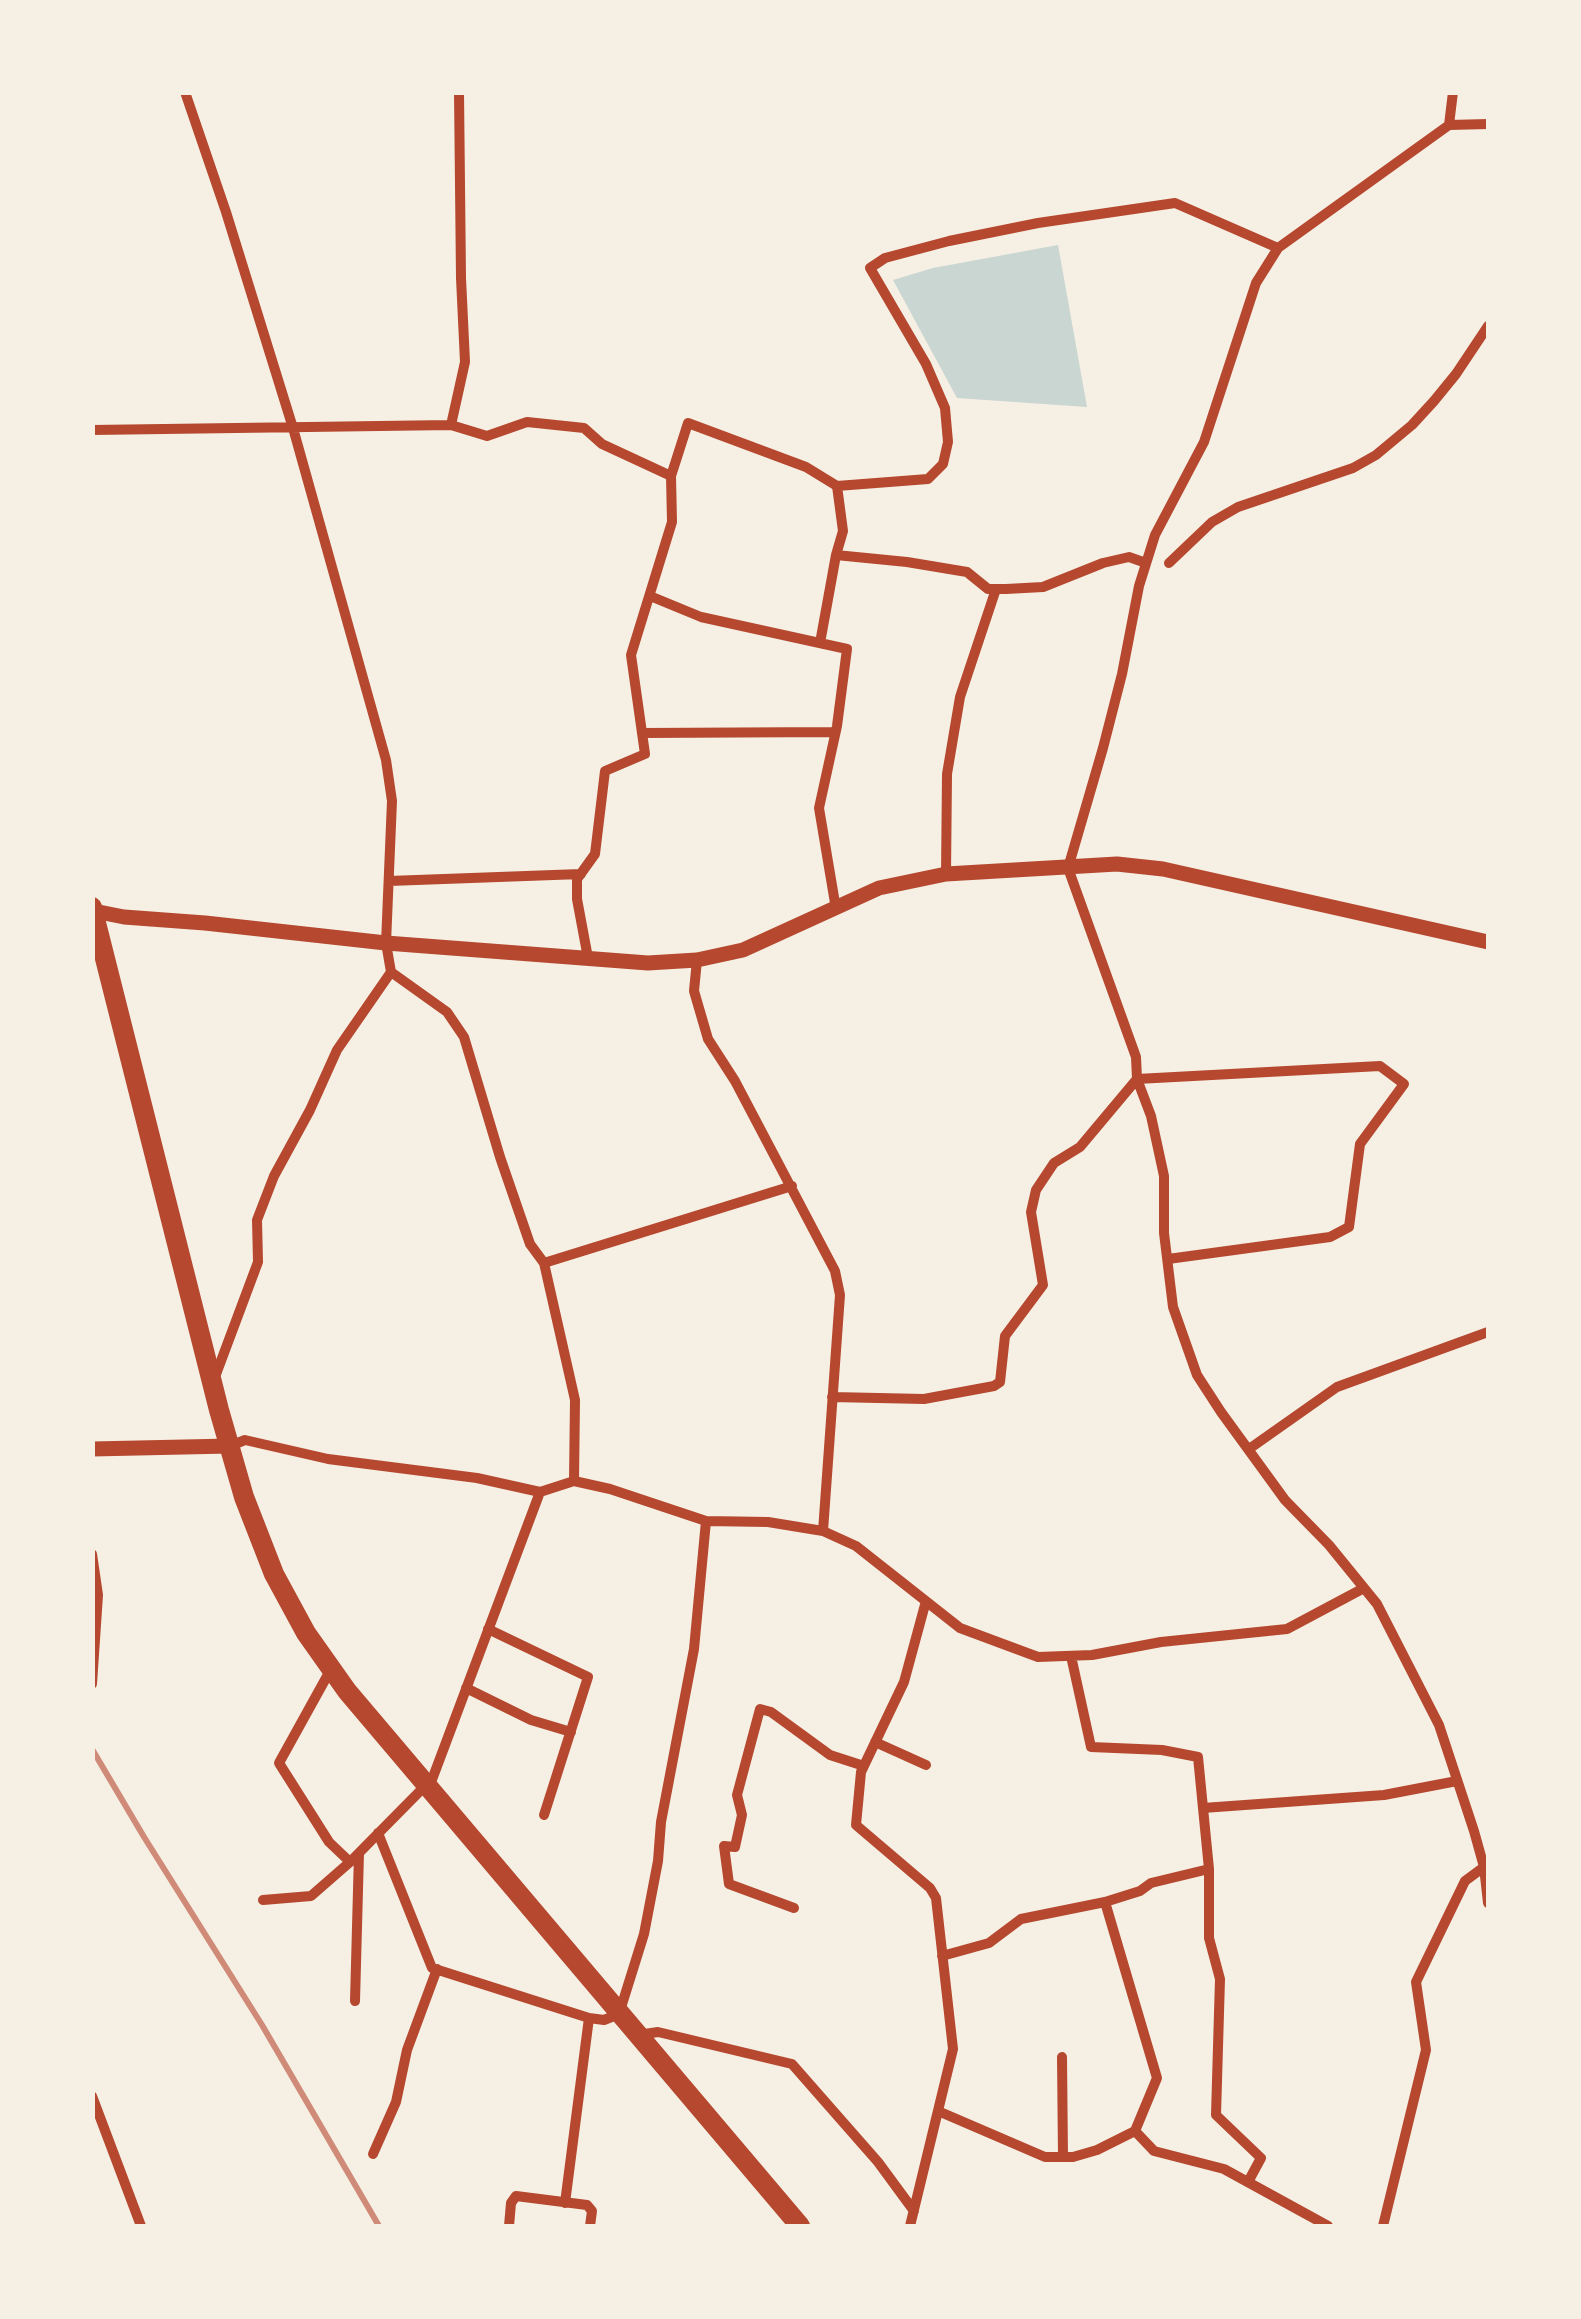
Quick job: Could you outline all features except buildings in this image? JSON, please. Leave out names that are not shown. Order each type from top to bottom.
[{"type":"main road","points":[[93,910],[230,1446],[244,1497],[274,1574],[306,1633],[347,1691],[800,2226]]},
{"type":"street","points":[[185,92],[293,428],[386,760],[392,801],[386,943],[390,972],[337,1050],[274,1176],[256,1220],[258,1262],[213,1382]]},
{"type":"street","points":[[451,425],[465,362],[459,92]]},
{"type":"street","points":[[1449,125],[1453,92]]},
{"type":"street","points":[[1488,124],[1449,125],[1278,248],[1256,283],[1204,442],[1155,535],[1103,748],[1068,868],[1136,1057],[1136,1079],[1151,1116],[1164,1176],[1164,1233],[1173,1307],[1197,1374],[1285,1500],[1329,1545],[1376,1604],[1439,1725],[1484,1867],[1488,1903]]},
{"type":"street","points":[[588,958],[577,880],[595,854],[605,771],[645,754],[632,655],[672,522],[672,476],[688,422],[806,468],[837,486],[928,480],[943,464],[948,442],[945,408],[926,364],[870,268],[884,258],[1038,224],[1176,203],[1278,248]]},
{"type":"street","points":[[1169,563],[1212,522],[1238,506],[1353,468],[1376,456],[1434,401],[1488,329]]},
{"type":"street","points":[[92,430],[451,425],[487,436],[527,422],[584,428],[602,444],[672,476]]},
{"type":"street","points":[[820,643],[843,531],[837,486]]},
{"type":"street","points":[[836,555],[967,572],[988,588],[996,589],[1043,587],[1129,557],[1146,564]]},
{"type":"street","points":[[946,874],[947,774],[960,697],[996,589]]},
{"type":"street","points":[[650,596],[702,617],[847,649],[819,808],[836,909]]},
{"type":"street","points":[[642,733],[835,732]]},
{"type":"street","points":[[93,910],[124,917],[386,943],[648,963],[697,960],[743,950],[878,888],[946,874],[1117,864],[1163,870],[1488,942]]},
{"type":"street","points":[[389,881],[581,874]]},
{"type":"street","points":[[697,960],[694,991],[708,1039],[735,1081],[835,1272],[840,1295],[823,1531]]},
{"type":"street","points":[[390,972],[447,1012],[464,1036],[530,1244],[544,1263],[574,1400],[574,1482]]},
{"type":"street","points":[[832,1397],[924,1398],[1000,1382],[1005,1336],[1043,1285],[1031,1212],[1036,1190],[1054,1163],[1080,1146],[1136,1079],[1380,1066],[1404,1084],[1360,1144],[1349,1227],[1330,1238],[1168,1259]]},
{"type":"street","points":[[544,1263],[792,1186]]},
{"type":"street","points":[[1248,1449],[1337,1387],[1488,1332]]},
{"type":"street","points":[[92,1449],[230,1446],[245,1440],[328,1460],[478,1478],[540,1492],[574,1482],[610,1489],[706,1521],[768,1522],[823,1531],[856,1546],[960,1628],[1038,1657],[1092,1656],[1161,1642],[1287,1629],[1364,1588]]},
{"type":"street","points":[[263,1900],[311,1896],[426,1788],[540,1492]]},
{"type":"street","points":[[378,1833],[432,1968],[589,2018],[604,2020],[619,2014],[644,1934],[658,1861],[660,1822],[694,1649],[706,1521]]},
{"type":"street","points":[[92,1554],[98,1595],[92,1684]]},
{"type":"street","points":[[910,2226],[953,2049],[936,1898],[930,1888],[856,1825],[862,1772],[904,1682],[926,1601]]},
{"type":"street","points":[[488,1629],[588,1676],[544,1815]]},
{"type":"street","points":[[1071,1656],[1090,1747],[1162,1750],[1198,1757],[1209,1870],[1209,1938],[1220,1979],[1216,2115],[1261,2158],[1248,2182]]},
{"type":"street","points":[[331,1668],[279,1762],[329,1842],[350,1862]]},
{"type":"street","points":[[466,1688],[532,1720],[570,1732]]},
{"type":"street","points":[[794,1908],[729,1884],[724,1846],[735,1847],[742,1816],[737,1795],[760,1709],[771,1712],[830,1755],[864,1766]]},
{"type":"street","points":[[875,1742],[926,1765]]},
{"type":"street","points":[[1203,1808],[1384,1795],[1457,1781]]},
{"type":"street","points":[[356,2001],[359,1852]]},
{"type":"street","points":[[1382,2226],[1426,2050],[1416,1982],[1465,1880],[1484,1867]]},
{"type":"street","points":[[942,1956],[990,1944],[1022,1919],[1104,1902],[1140,1891],[1151,1883],[1209,1870]]},
{"type":"street","points":[[938,2112],[1046,2157],[1073,2157],[1097,2150],[1134,2131],[1157,2078],[1104,1902]]},
{"type":"street","points":[[372,2154],[396,2102],[406,2050],[437,1969]]},
{"type":"street","points":[[565,2202],[589,2018]]},
{"type":"street","points":[[637,2036],[658,2032],[792,2064],[878,2162],[914,2211]]},
{"type":"street","points":[[1062,2057],[1063,2158]]},
{"type":"street","points":[[92,2096],[141,2226]]},
{"type":"street","points":[[1134,2131],[1154,2151],[1224,2169],[1328,2226]]},
{"type":"street","points":[[509,2226],[516,2196],[587,2205],[592,2211],[590,2226]]},
{"type":"shaded area","points":[[1058,245],[1087,407],[957,398],[893,280],[933,268]]},
{"type":"railway","points":[[92,1749],[262,2025],[379,2226]]}]
